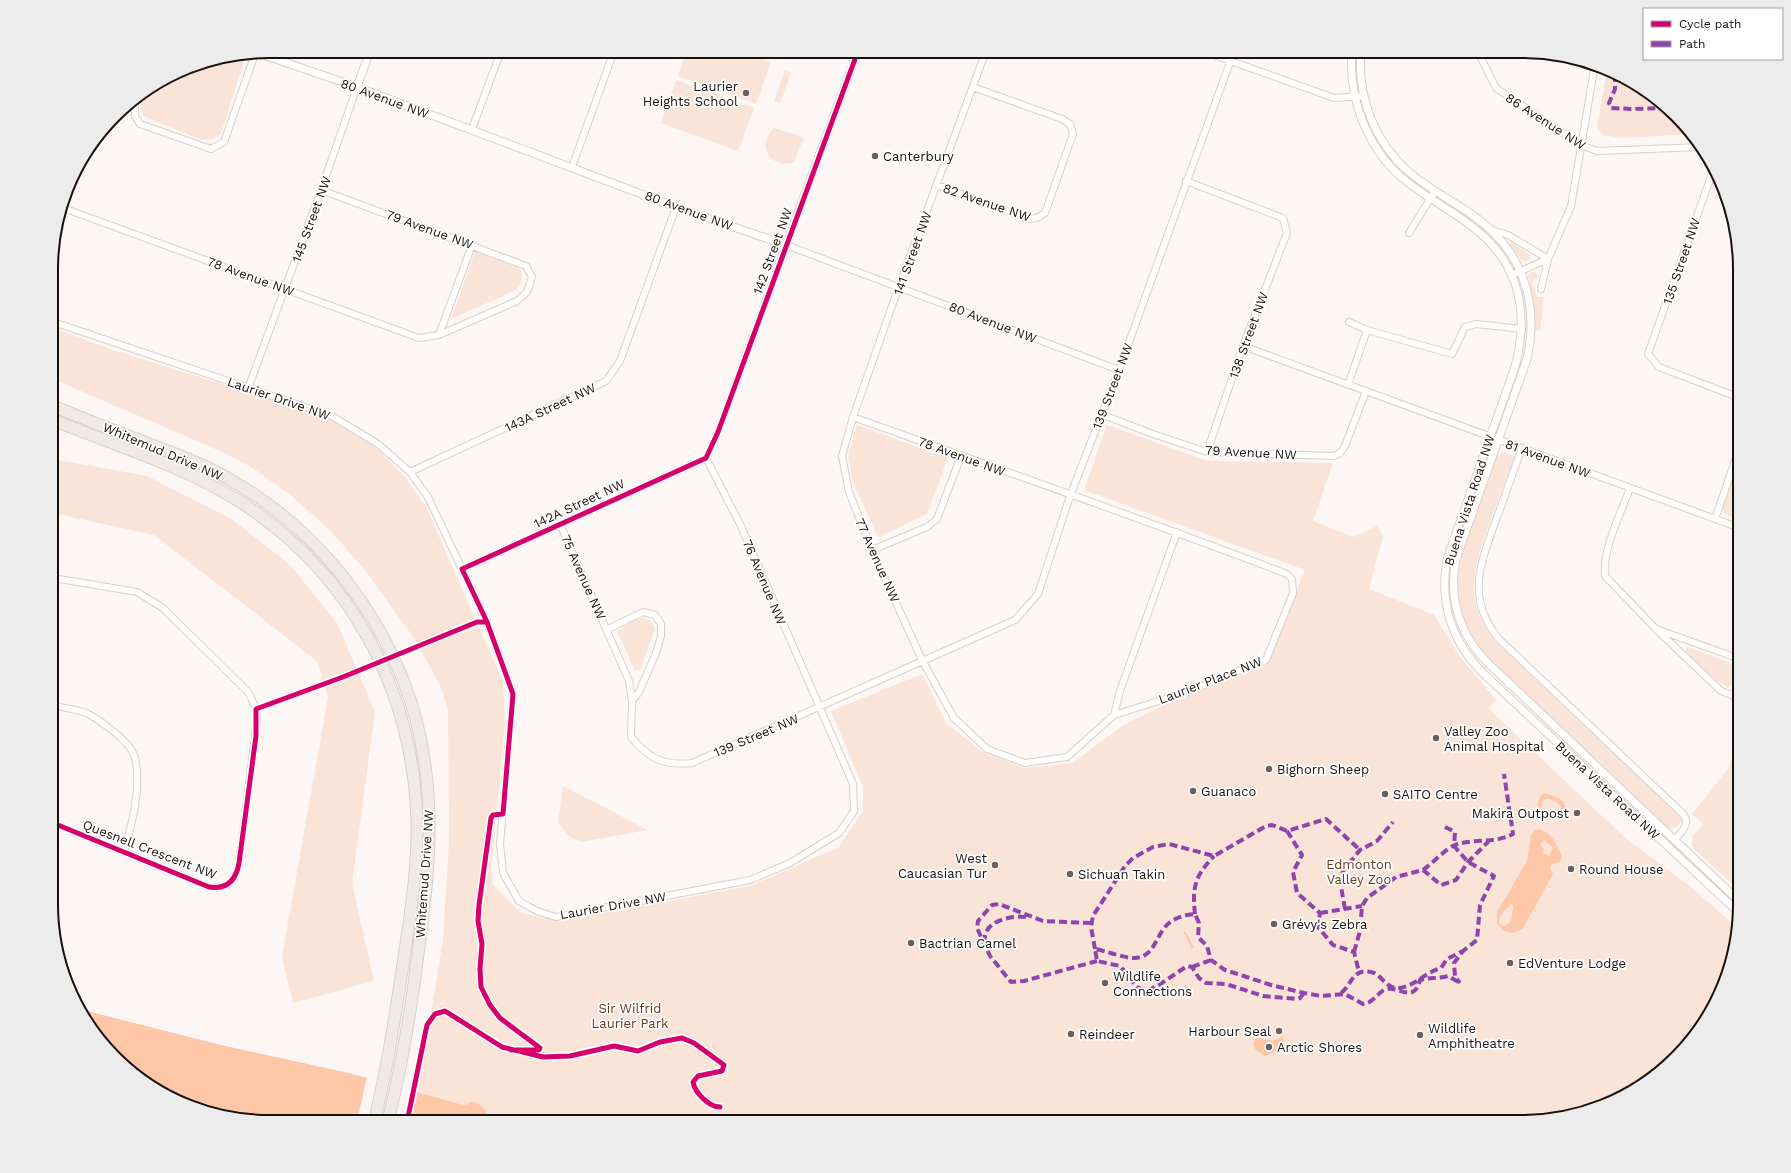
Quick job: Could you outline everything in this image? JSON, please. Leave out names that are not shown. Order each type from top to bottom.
[{"type":"highway","name":"Whitemud Drive NW","points":[[58,408],[222,475],[264,502],[309,539],[338,570],[369,612],[386,643],[405,686],[417,725],[426,773],[429,813],[429,839],[422,925],[403,1051],[389,1115]]},
{"type":"highway","name":"Whitemud Drive NW","points":[[58,423],[201,480],[256,512],[301,550],[332,584],[361,624],[378,655],[395,696],[408,742],[414,780],[417,824],[410,917],[390,1047],[375,1115]]},
{"type":"street","points":[[135,106],[135,116],[140,124],[211,149],[224,142],[254,58]]},
{"type":"street","name":"80 Avenue NW","points":[[268,58],[357,87],[676,207],[786,244],[1119,370]]},
{"type":"street","name":"145 Street NW","points":[[249,386],[286,289],[367,58]]},
{"type":"street","points":[[472,129],[498,58]]},
{"type":"street","points":[[572,167],[611,58]]},
{"type":"street","name":"142 Street NW","points":[[706,458],[718,432],[855,58]]},
{"type":"street","name":"141 Street NW","points":[[842,456],[853,417],[899,286],[983,58]]},
{"type":"street","points":[[1222,58],[1334,98],[1355,98],[1364,96]]},
{"type":"street","name":"139 Street NW","points":[[922,660],[1015,620],[1038,594],[1070,496],[1119,370],[1231,58]]},
{"type":"street","name":"Buena Vista Road NW","points":[[1352,58],[1351,67],[1355,98],[1365,127],[1384,158],[1400,176],[1430,199],[1483,235],[1500,254],[1512,275],[1519,296],[1522,330],[1515,367],[1450,548],[1446,565],[1444,581],[1446,603],[1456,636],[1468,656],[1479,669],[1733,907]]},
{"type":"street","name":"Buena Vista Road NW","points":[[1361,58],[1361,78],[1364,96],[1375,127],[1391,153],[1408,171],[1492,230],[1510,252],[1521,272],[1528,291],[1531,311],[1529,347],[1456,559],[1453,590],[1456,610],[1463,630],[1474,648],[1489,664],[1733,895]]},
{"type":"street","name":"86 Avenue NW","points":[[1482,58],[1496,88],[1581,145],[1597,151],[1694,147]]},
{"type":"street","points":[[1541,289],[1548,259],[1571,206],[1594,71]]},
{"type":"street","name":"82 Avenue NW","points":[[937,185],[1029,219],[1037,218],[1044,213],[1073,134],[1070,124],[1062,119],[973,87]]},
{"type":"street","name":"135 Street NW","points":[[1711,176],[1648,354],[1659,368],[1733,395]]},
{"type":"street","name":"138 Street NW","points":[[1186,181],[1283,218],[1287,233],[1243,346],[1207,452]]},
{"type":"street","name":"79 Avenue NW","points":[[321,190],[526,266],[532,277]]},
{"type":"street","points":[[1408,233],[1435,191]]},
{"type":"street","name":"143A Street NW","points":[[410,472],[606,381],[620,361],[676,207]]},
{"type":"street","name":"78 Avenue NW","points":[[67,209],[419,338],[439,335],[517,301],[527,292],[532,277]]},
{"type":"street","points":[[1492,230],[1508,235],[1548,259]]},
{"type":"street","points":[[439,335],[472,245]]},
{"type":"street","points":[[1512,275],[1548,259]]},
{"type":"street","points":[[1349,322],[1367,330],[1452,354],[1464,327],[1476,324],[1522,330]]},
{"type":"street","name":"Laurier Drive NW","points":[[58,324],[249,386],[332,416],[378,444],[410,472],[428,497],[487,622],[513,694],[500,844],[503,873],[519,901],[537,911],[556,917],[750,880],[790,863],[839,833],[854,811],[853,784],[820,708]]},
{"type":"street","points":[[1348,385],[1367,330]]},
{"type":"street","name":"81 Avenue NW","points":[[1243,346],[1733,525]]},
{"type":"street","name":"79 Avenue NW","points":[[1101,414],[1207,452],[1334,456],[1340,453],[1346,446],[1366,391]]},
{"type":"street","name":"78 Avenue NW","points":[[853,417],[1070,496]]},
{"type":"street","points":[[1522,448],[1479,571],[1479,597],[1484,616],[1500,640],[1683,814],[1687,820],[1684,829],[1674,840]]},
{"type":"street","name":"77 Avenue NW","points":[[842,456],[849,492],[872,550],[922,660]]},
{"type":"street","points":[[872,550],[927,527],[937,519],[961,456]]},
{"type":"street","name":"142A Street NW","points":[[462,569],[706,458]]},
{"type":"street","name":"76 Avenue NW","points":[[706,458],[741,526],[820,708]]},
{"type":"street","points":[[1715,519],[1733,466]]},
{"type":"street","points":[[1630,488],[1609,545],[1604,566],[1605,576],[1656,629],[1721,691],[1733,696]]},
{"type":"street","name":"Laurier Place NW","points":[[922,660],[954,718],[986,749],[1025,763],[1067,757],[1114,715],[1187,692],[1266,660],[1293,593],[1292,579],[1287,574],[1177,532],[1070,496]]},
{"type":"street","name":"75 Avenue NW","points":[[560,524],[608,629],[629,681],[632,702],[631,737],[642,751],[658,760],[676,765],[692,763]]},
{"type":"street","points":[[1114,715],[1120,691],[1177,532]]},
{"type":"street","name":"Quesnell Crescent NW","points":[[58,579],[137,592],[163,608],[249,693],[256,709],[256,736],[239,863],[232,882],[224,886],[209,887],[58,825]]},
{"type":"street","name":"75 Avenue NW","points":[[608,629],[643,612],[654,615],[661,624],[661,636],[656,653],[639,692],[632,702]]},
{"type":"street","points":[[1656,629],[1733,656]]},
{"type":"street","points":[[820,708],[922,660]]},
{"type":"street","points":[[58,706],[84,713],[109,726],[133,754],[138,778],[130,831],[124,852]]},
{"type":"street","name":"139 Street NW","points":[[692,763],[820,708]]},
{"type":"green space","points":[[684,58],[760,58],[771,62],[756,104],[678,76]]},
{"type":"green space","points":[[244,60],[221,133],[217,137],[202,140],[143,116],[141,111],[141,102],[164,86],[176,80],[201,69]]},
{"type":"green space","points":[[785,70],[791,73],[780,103],[774,101]]},
{"type":"green space","points":[[1606,76],[1627,86],[1661,110],[1684,134],[1622,138],[1603,135],[1597,127]]},
{"type":"green space","points":[[676,80],[754,108],[738,151],[661,123]]},
{"type":"green space","points":[[774,128],[802,137],[803,140],[794,162],[786,164],[778,163],[768,155],[766,142],[768,135]]},
{"type":"green space","points":[[1510,242],[1529,254],[1530,259],[1527,261],[1521,260],[1509,244]]},
{"type":"green space","points":[[475,251],[517,267],[521,271],[522,282],[516,290],[451,319]]},
{"type":"green space","points":[[1534,271],[1539,276],[1532,282],[1537,297],[1544,297],[1540,331],[1535,330],[1534,303],[1528,277],[1529,273]]},
{"type":"green space","name":"Edmonton Valley Zoo","points":[[58,330],[113,350],[319,414],[351,431],[378,450],[405,477],[426,507],[503,682],[505,724],[491,867],[493,885],[521,913],[560,921],[750,886],[839,847],[863,811],[863,787],[831,711],[922,674],[946,723],[984,753],[1025,768],[1073,763],[1123,725],[1160,707],[1267,665],[1305,570],[1084,490],[1107,425],[1208,461],[1333,463],[1313,521],[1354,537],[1377,526],[1383,536],[1369,589],[1434,615],[1460,657],[1496,700],[1488,708],[1624,837],[1693,889],[1732,923],[1729,945],[1722,972],[1705,1009],[1697,1021],[1681,1043],[1661,1063],[1627,1087],[1590,1104],[1563,1111],[1535,1115],[489,1115],[478,1103],[470,1102],[467,1106],[418,1092],[443,940],[449,841],[448,709],[440,685],[414,638],[365,570],[330,530],[293,497],[253,468],[227,454],[58,381]]},
{"type":"green space","points":[[857,425],[948,458],[927,514],[878,537],[852,480],[848,453]]},
{"type":"green space","points":[[1503,452],[1514,456],[1514,459],[1478,558],[1474,587],[1475,601],[1479,615],[1487,630],[1499,645],[1679,815],[1681,821],[1677,827],[1670,829],[1666,827],[1485,655],[1464,622],[1459,606],[1458,574],[1473,521],[1497,455],[1500,456]]},
{"type":"green space","points":[[58,460],[147,476],[233,520],[290,565],[337,623],[375,712],[352,883],[374,981],[293,1003],[282,957],[328,697],[317,661],[154,535],[58,514]]},
{"type":"green space","points":[[1733,479],[1733,516],[1730,517],[1724,513],[1723,506]]},
{"type":"green space","points":[[644,618],[651,621],[655,629],[640,670],[635,670],[617,631],[636,619]]},
{"type":"green space","points":[[1687,647],[1733,664],[1733,685],[1728,687],[1717,681],[1685,652]]},
{"type":"green space","points":[[1733,756],[1733,885],[1692,847],[1692,837],[1704,824],[1692,814],[1728,769]]},
{"type":"green space","points":[[563,786],[648,830],[581,842],[570,837],[558,823]]},
{"type":"shaded area","points":[[1543,793],[1557,797],[1564,802],[1566,816],[1562,819],[1544,816],[1537,811],[1539,798]],"holes":[[[1546,798],[1559,804],[1562,812],[1559,814],[1544,811],[1541,808],[1543,800]]]},
{"type":"shaded area","points":[[1540,829],[1551,837],[1562,857],[1559,863],[1552,864],[1550,868],[1553,874],[1523,928],[1514,933],[1504,931],[1497,923],[1497,912],[1527,861],[1531,835],[1535,830]],"holes":[[[1544,840],[1553,848],[1549,856],[1543,853],[1544,849],[1540,845]],[[1511,904],[1513,907],[1512,918],[1511,921],[1504,926],[1500,924],[1499,919],[1502,913]]]},
{"type":"shaded area","points":[[87,1011],[221,1045],[349,1073],[467,1106],[470,1102],[481,1105],[489,1115],[256,1115],[215,1108],[201,1104],[164,1087],[130,1063],[110,1043]]},
{"type":"shaded area","name":"Arctic Shores","points":[[1283,1036],[1284,1042],[1282,1048],[1265,1056],[1255,1049],[1253,1043],[1256,1037],[1273,1041]]},
{"type":"pier","points":[[367,1076],[418,1090],[413,1115],[359,1115]]},
{"type":"waterway","points":[[1185,933],[1192,947]]},
{"type":"marked path","points":[[1615,80],[1615,89],[1609,103],[1611,108],[1659,108]]},
{"type":"marked path","points":[[1423,870],[1455,845],[1499,839],[1513,834],[1504,774]]},
{"type":"marked path","points":[[1095,949],[1091,927],[1093,916],[1125,866],[1133,858],[1153,847],[1169,844],[1214,856],[1266,826],[1272,825],[1287,831],[1326,819],[1360,850]]},
{"type":"marked path","points":[[1345,909],[1340,881],[1343,871],[1360,850],[1377,841],[1393,822]]},
{"type":"marked path","points":[[1445,827],[1455,832],[1454,846],[1468,862],[1494,876],[1480,905],[1477,940],[1463,951]]},
{"type":"marked path","points":[[1287,831],[1302,855],[1293,872],[1297,893],[1320,913],[1318,927],[1333,945],[1354,952],[1359,972]]},
{"type":"marked path","points":[[1354,952],[1360,931],[1362,906],[1367,898],[1396,877],[1423,870],[1441,885],[1456,880],[1468,862],[1489,841]]},
{"type":"marked path","points":[[1195,914],[1194,896],[1196,882],[1214,856]]},
{"type":"marked path","points":[[1091,923],[1043,921],[999,904],[992,905],[978,921],[977,928],[990,956],[1011,982],[1024,981],[1097,961]]},
{"type":"marked path","points":[[1320,913],[1362,906]]},
{"type":"marked path","points":[[1304,993],[1297,999],[1263,996],[1226,984],[1206,983],[1199,978],[1192,967],[1187,966],[1159,985],[1147,991],[1137,987],[1120,966],[1097,961],[1095,949],[1125,957],[1140,957],[1150,951],[1165,927],[1171,921],[1183,916],[1195,914],[1199,923],[1198,937],[1207,946],[1211,960],[1225,970],[1271,985],[1321,996],[1345,994],[1363,1004],[1370,1002],[1381,992],[1387,989],[1410,993],[1414,991],[1420,980],[1424,979],[1448,976],[1460,983]]},
{"type":"marked path","points":[[985,943],[985,935],[988,929],[998,921],[1013,917],[1027,917]]},
{"type":"marked path","points":[[1341,993],[1356,975],[1365,971],[1375,973],[1394,988],[1405,987],[1441,968],[1447,959],[1463,951],[1454,963],[1455,977],[1460,983]]},
{"type":"marked path","points":[[1192,967],[1211,960]]},
{"type":"cycle path","points":[[511,1050],[539,1050],[540,1048],[500,1018],[490,1005],[481,987],[480,969],[482,944],[478,921],[491,818],[493,815],[503,814],[513,694],[487,622],[462,569],[706,458],[718,432],[855,58]]},
{"type":"cycle path","points":[[58,825],[209,887],[215,888],[226,885],[233,879],[238,869],[256,736],[256,709],[343,677],[477,622],[487,622]]},
{"type":"cycle path","points":[[408,1115],[427,1025],[435,1014],[445,1011],[502,1047],[543,1057],[570,1056],[614,1046],[638,1051],[660,1042],[682,1038],[694,1043],[724,1065],[722,1071],[698,1076],[693,1082],[703,1099],[711,1105],[720,1107]]},
{"type":"place","name":"Laurier Heights School","points":[[746,93]]},
{"type":"place","name":"Canterbury","points":[[875,156]]},
{"type":"place","name":"Valley Zoo Animal Hospital","points":[[1436,738]]},
{"type":"place","name":"Bighorn Sheep","points":[[1269,769]]},
{"type":"place","name":"Guanaco","points":[[1193,791]]},
{"type":"place","name":"SAITO Centre","points":[[1385,794]]},
{"type":"place","name":"Makira Outpost","points":[[1577,813]]},
{"type":"place","name":"West Caucasian Tur","points":[[995,865]]},
{"type":"place","name":"Round House","points":[[1571,869]]},
{"type":"place","name":"Sichuan Takin","points":[[1070,874]]},
{"type":"place","name":"Grévy's Zebra","points":[[1274,924]]},
{"type":"place","name":"Bactrian Camel","points":[[911,943]]},
{"type":"place","name":"EdVenture Lodge","points":[[1510,963]]},
{"type":"place","name":"Wildlife Connections","points":[[1105,983]]},
{"type":"place","name":"Harbour Seal","points":[[1279,1031]]},
{"type":"place","name":"Reindeer","points":[[1071,1034]]},
{"type":"place","name":"Wildlife Amphitheatre","points":[[1420,1035]]},
{"type":"place","name":"Arctic Shores","points":[[1269,1047]]},
{"type":"park label","name":"Sir Wilfrid Laurier Park","points":[[630,1016]]}]
